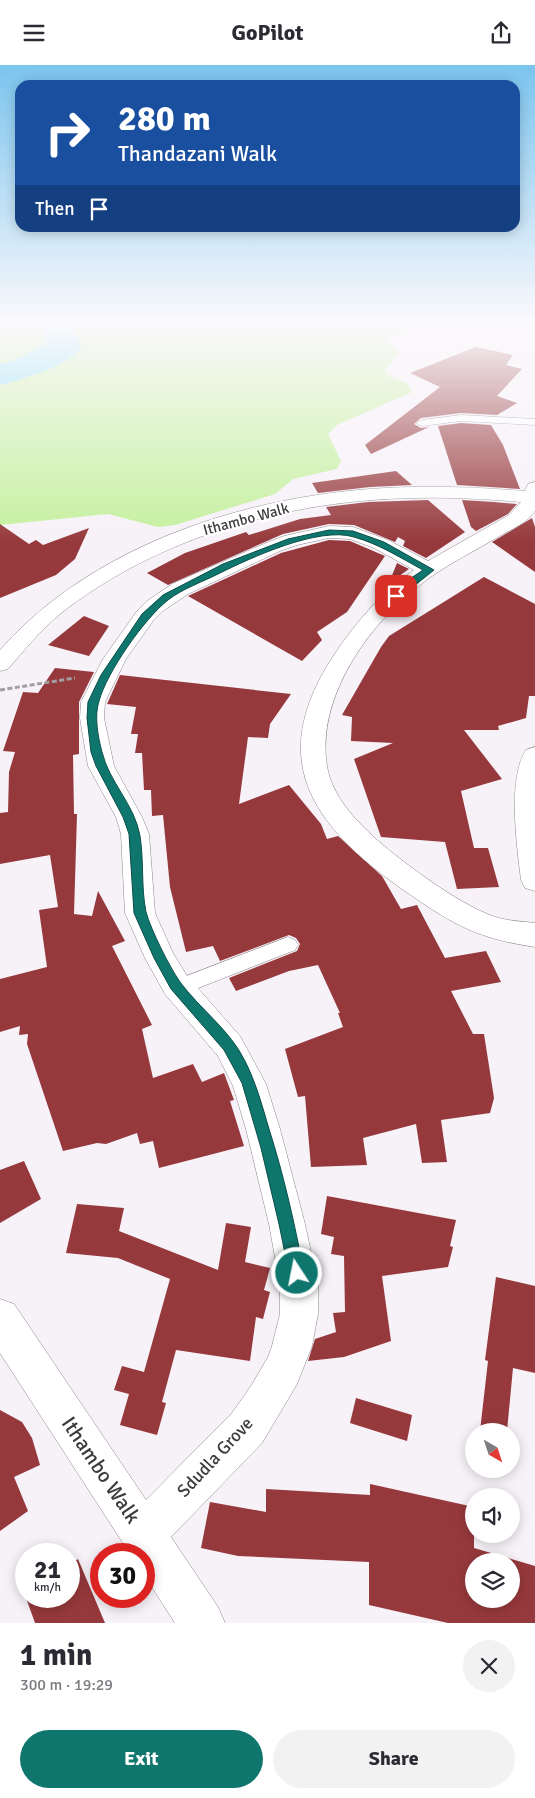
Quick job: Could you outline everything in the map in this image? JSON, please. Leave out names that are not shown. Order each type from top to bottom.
[{"type":"street","name":"Ithambo Walk","points":[[0,664],[18,642],[52,609],[84,588],[128,561],[158,547],[209,529],[290,506],[373,495],[432,492],[534,494]]},
{"type":"street","points":[[534,494],[522,515],[429,570],[404,587],[385,606],[350,648],[337,670],[318,711],[313,729],[312,759],[316,776],[324,795],[353,835],[410,881],[470,919],[490,927],[535,935]]},
{"type":"street","name":"Sdudla Grove","points":[[144,1535],[247,1428],[283,1370],[292,1346],[299,1314],[299,1285],[287,1224],[263,1129],[249,1083],[239,1061],[229,1046],[178,988],[160,958],[140,913],[134,834],[129,817],[101,766],[96,752],[92,718],[93,702],[107,673],[145,616],[166,597],[226,566],[291,540],[329,532],[353,533],[381,544],[429,570]]},
{"type":"street","points":[[535,756],[527,792],[528,832],[535,880]]},
{"type":"street","name":"Ithambo Walk","points":[[3,1331],[144,1535],[202,1623]]},
{"type":"lane","points":[[422,423],[461,418],[535,422]]},
{"type":"lane","points":[[178,988],[288,945]]},
{"type":"path","points":[[0,690],[107,673]]},
{"type":"green space","points":[[0,397],[401,397],[337,425],[328,434],[341,461],[337,469],[293,479],[275,494],[175,525],[158,527],[108,514],[0,525]]},
{"type":"building","points":[[427,397],[499,397],[517,403],[497,415],[461,413],[421,418],[414,424],[421,428],[429,427],[371,454],[365,445]]},
{"type":"building","points":[[461,423],[491,425],[503,445],[520,489],[457,485],[438,426]]},
{"type":"building","points":[[396,471],[412,485],[370,487],[318,493],[312,483]]},
{"type":"building","points":[[428,500],[465,532],[426,558],[403,546],[405,541],[398,537],[395,542],[354,525],[329,524],[283,534],[168,585],[147,573],[185,553],[246,532],[249,535],[300,519],[331,515],[326,507],[368,502]]},
{"type":"building","points":[[462,500],[517,504],[508,514],[476,531],[471,527]]},
{"type":"building","points":[[532,518],[535,527],[535,572],[492,542]]},
{"type":"building","points":[[0,524],[29,544],[36,540],[43,545],[89,528],[75,559],[56,575],[0,598]]},
{"type":"building","points":[[329,540],[350,541],[385,556],[347,612],[317,632],[322,640],[302,661],[188,596],[281,553]]},
{"type":"building","points":[[397,563],[409,569],[389,583]]},
{"type":"building","points":[[484,577],[535,604],[535,696],[529,696],[526,718],[498,726],[499,730],[464,730],[502,779],[461,791],[474,848],[488,848],[499,887],[457,889],[445,842],[381,837],[354,759],[393,743],[351,741],[352,717],[342,715],[389,636]]},
{"type":"building","points":[[84,616],[109,626],[89,656],[48,645]]},
{"type":"building","points":[[55,668],[94,672],[79,702],[79,754],[73,755],[74,814],[77,814],[74,914],[92,916],[98,891],[125,941],[112,946],[152,1025],[142,1029],[153,1078],[193,1064],[202,1082],[224,1073],[234,1100],[230,1101],[244,1146],[159,1168],[153,1141],[140,1144],[137,1133],[106,1144],[97,1143],[63,1151],[27,1044],[28,1034],[19,1035],[20,1026],[0,1032],[0,979],[47,967],[39,910],[58,907],[50,855],[0,864],[0,813],[8,812],[9,772],[15,752],[3,751],[23,692],[38,693]]},
{"type":"building","points":[[120,675],[291,694],[270,724],[268,738],[248,737],[239,804],[289,785],[321,824],[327,839],[338,836],[382,876],[401,909],[417,905],[445,958],[486,951],[501,982],[451,991],[473,1034],[484,1034],[494,1098],[490,1113],[441,1120],[447,1162],[422,1163],[416,1124],[363,1138],[367,1165],[311,1167],[305,1096],[298,1097],[285,1049],[343,1027],[338,1013],[340,1013],[318,965],[289,971],[236,991],[229,978],[297,951],[300,944],[296,938],[289,935],[220,961],[213,946],[186,952],[170,887],[163,815],[152,816],[151,790],[144,790],[142,753],[135,753],[138,734],[131,734],[136,707],[107,704]]},
{"type":"building","points":[[24,1161],[41,1199],[0,1223],[0,1170]]},
{"type":"building","points":[[327,1196],[456,1220],[450,1246],[453,1247],[448,1267],[382,1276],[391,1341],[344,1357],[308,1361],[315,1339],[336,1332],[333,1313],[345,1312],[344,1256],[331,1254],[334,1237],[321,1234]]},
{"type":"building","points":[[77,1204],[124,1208],[119,1231],[218,1270],[226,1223],[251,1227],[245,1262],[270,1268],[264,1290],[270,1292],[263,1319],[256,1317],[250,1361],[176,1350],[162,1402],[166,1403],[157,1435],[120,1425],[129,1394],[114,1390],[122,1366],[144,1372],[170,1279],[118,1258],[66,1253]]},
{"type":"building","points":[[496,1277],[535,1286],[535,1373],[513,1368],[508,1423],[481,1423],[488,1361],[485,1360]]},
{"type":"building","points":[[356,1398],[412,1415],[407,1441],[350,1423]]},
{"type":"building","points":[[0,1410],[22,1422],[32,1438],[40,1465],[14,1477],[28,1511],[0,1531]]},
{"type":"building","points":[[370,1484],[465,1505],[465,1543],[474,1543],[474,1548],[491,1553],[465,1553],[465,1608],[520,1608],[520,1562],[535,1566],[535,1623],[448,1623],[369,1605],[369,1562],[238,1556],[201,1548],[210,1502],[266,1512],[266,1489],[370,1495]]},
{"type":"building","points":[[80,1564],[90,1587],[90,1608],[99,1608],[105,1623],[35,1623],[30,1608],[80,1608]]},
{"type":"route","points":[[297,1273],[268,1148],[249,1083],[239,1061],[229,1046],[176,985],[160,958],[140,913],[134,834],[129,817],[101,766],[96,752],[93,736],[93,702],[106,675],[134,631],[155,606],[180,589],[226,566],[291,540],[329,532],[353,533],[381,544],[429,570],[404,587],[396,596]]}]
